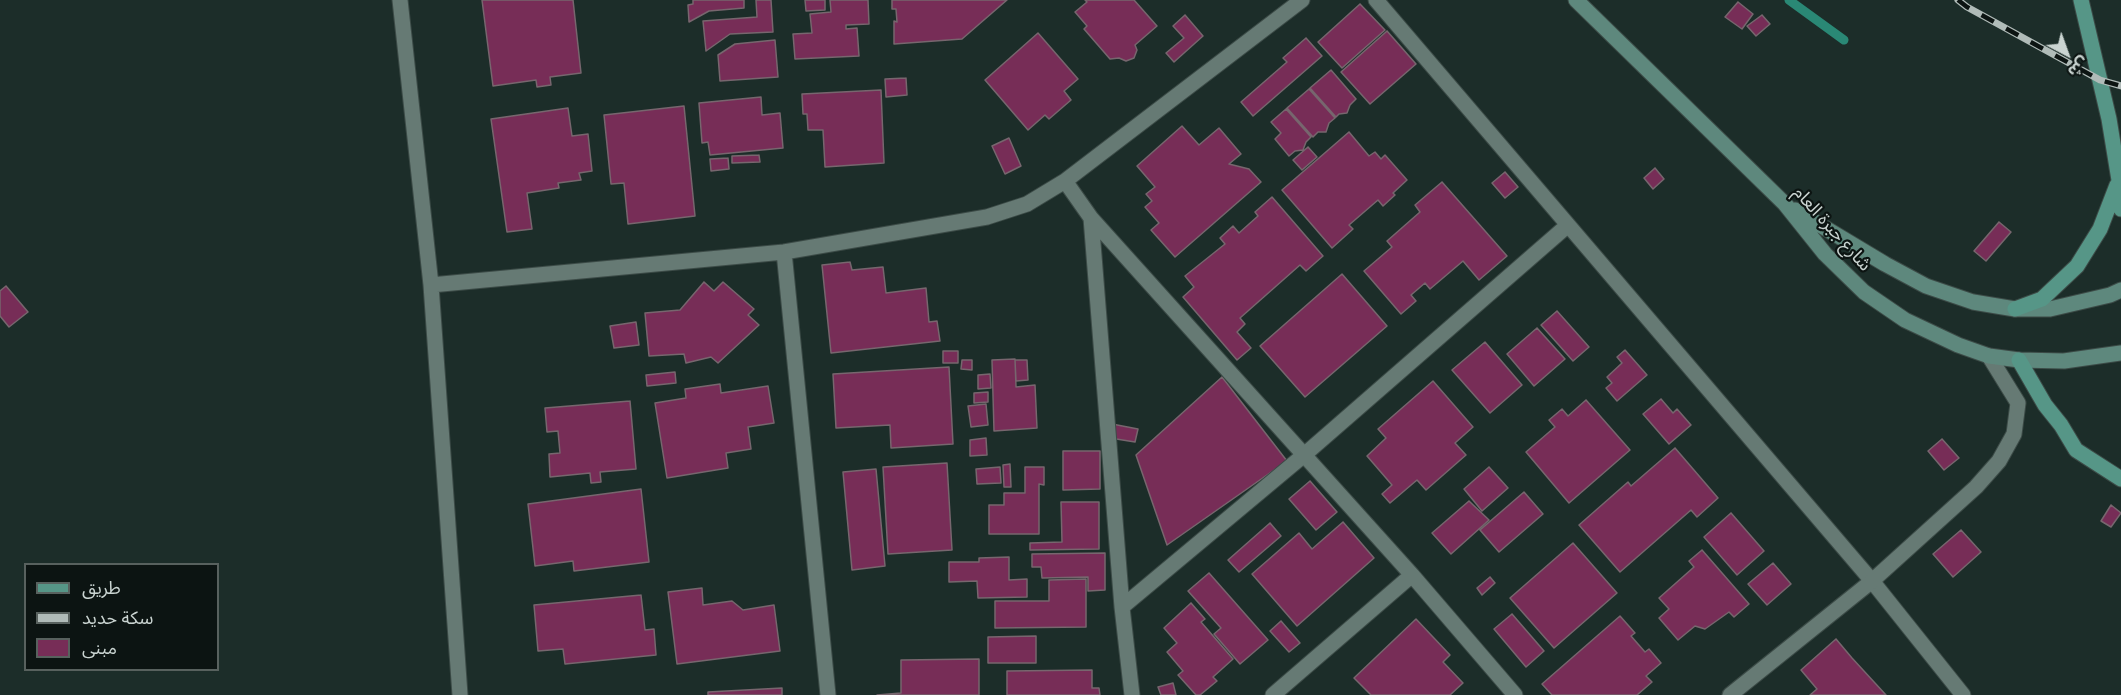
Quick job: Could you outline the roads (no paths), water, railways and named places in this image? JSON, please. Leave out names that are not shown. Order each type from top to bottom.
[{"type":"main road","name":"شارع جبرة العام","points":[[1576,0],[1785,204],[1825,254],[1864,292],[1905,320],[1958,345],[1989,356],[2019,360],[2064,361],[2121,353]]},
{"type":"main road","points":[[2081,0],[2109,119],[2119,180],[2121,209]]},
{"type":"main road","points":[[2015,309],[2042,298],[2077,267],[2100,229],[2119,180]]},
{"type":"main road","points":[[1785,204],[1926,286],[1973,302],[2015,309],[2050,309],[2110,295],[2121,290]]},
{"type":"main road","points":[[2019,360],[2045,405],[2061,425],[2076,450],[2121,479]]},
{"type":"street","points":[[400,0],[431,285],[460,695]]},
{"type":"street","points":[[431,285],[784,252],[987,217],[1027,204],[1065,182],[1302,0]]},
{"type":"street","points":[[1376,0],[1872,581],[1963,695]]},
{"type":"street","points":[[1065,182],[1090,218],[1412,575],[1515,695]]},
{"type":"street","points":[[1090,218],[1122,607],[1132,695]]},
{"type":"street","points":[[1122,607],[1304,455],[1568,225]]},
{"type":"street","points":[[784,252],[828,695]]},
{"type":"street","points":[[1730,695],[1872,581],[1976,487],[1999,461],[2014,434],[2018,403],[1989,356]]},
{"type":"street","points":[[1273,695],[1412,575]]},
{"type":"waterway","points":[[1789,0],[1844,40]]},
{"type":"railway","points":[[1958,0],[2100,80],[2121,86]]}]
